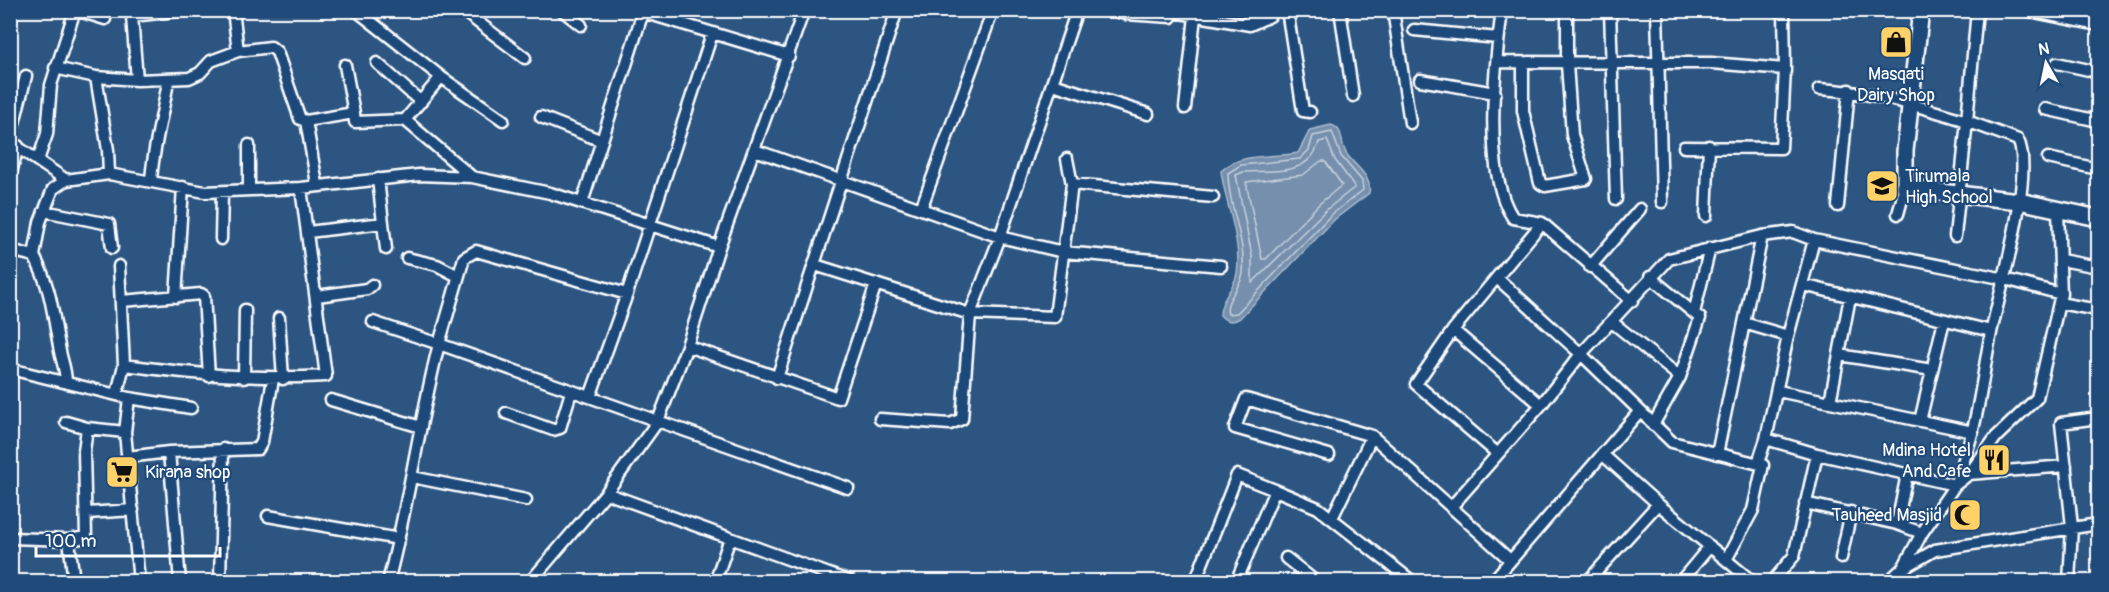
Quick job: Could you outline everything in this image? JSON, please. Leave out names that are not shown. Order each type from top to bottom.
[{"type":"main road","points":[[1921,10],[1903,183],[1905,188],[2019,201],[2098,218]]},
{"type":"street","points":[[38,160],[47,134],[51,85],[75,10],[105,19]]},
{"type":"street","points":[[137,80],[132,16],[185,10]]},
{"type":"street","points":[[233,10],[238,51]]},
{"type":"street","points":[[356,10],[441,77],[503,120]]},
{"type":"street","points":[[462,10],[525,58]]},
{"type":"street","points":[[562,10],[581,25]]},
{"type":"street","points":[[530,582],[606,493],[658,421],[687,346],[719,248],[804,10]]},
{"type":"street","points":[[777,378],[897,10]]},
{"type":"street","points":[[921,209],[993,10]]},
{"type":"street","points":[[879,419],[950,424],[962,419],[970,314],[1000,237],[1077,10]]},
{"type":"street","points":[[1112,10],[1126,14],[1195,16]]},
{"type":"street","points":[[1163,10],[1250,25],[1270,16],[1272,10]]},
{"type":"street","points":[[1249,10],[1250,25]]},
{"type":"street","points":[[1287,10],[1303,111],[1310,112]]},
{"type":"street","points":[[1340,10],[1353,96]]},
{"type":"street","points":[[1393,10],[1410,123]]},
{"type":"street","points":[[1502,10],[1498,38],[1494,141],[1504,204],[1513,218],[1542,223],[1590,267],[1632,301]]},
{"type":"street","points":[[1523,63],[1523,111],[1540,183],[1545,186],[1586,179],[1572,135],[1567,64],[1567,10]]},
{"type":"street","points":[[1610,10],[1616,199]]},
{"type":"street","points":[[1657,10],[1662,202]]},
{"type":"street","points":[[1684,147],[1781,148],[1785,69],[1784,10]]},
{"type":"street","points":[[1955,236],[1977,10]]},
{"type":"street","points":[[2025,10],[2098,25]]},
{"type":"street","points":[[582,203],[643,12],[789,56]]},
{"type":"street","points":[[1185,108],[1195,16]]},
{"type":"street","points":[[1413,30],[1498,38]]},
{"type":"street","points":[[590,397],[627,294],[712,34]]},
{"type":"street","points":[[56,68],[96,77],[168,81],[200,73],[211,61],[238,51],[265,46],[277,52],[300,119],[306,121],[354,113]]},
{"type":"street","points":[[1497,62],[1711,63],[1785,69]]},
{"type":"street","points":[[377,63],[421,102]]},
{"type":"street","points":[[2056,63],[2098,72]]},
{"type":"street","points":[[345,65],[355,122],[405,120],[472,177]]},
{"type":"street","points":[[10,177],[13,142],[26,76]]},
{"type":"street","points":[[96,77],[108,150],[109,174]]},
{"type":"street","points":[[405,120],[441,77]]},
{"type":"street","points":[[1420,80],[1495,93]]},
{"type":"street","points":[[152,181],[153,148],[162,121],[168,81]]},
{"type":"street","points":[[1053,84],[1148,114]]},
{"type":"street","points":[[1819,89],[1850,90],[1911,104],[2018,140],[2022,148],[2019,201],[2006,279],[1991,331],[1973,432],[1955,485],[1922,533],[1903,568]]},
{"type":"street","points":[[1838,206],[1850,90]]},
{"type":"street","points":[[2045,109],[2098,121]]},
{"type":"street","points":[[541,117],[602,141]]},
{"type":"street","points":[[306,121],[317,184]]},
{"type":"street","points":[[13,142],[66,180]]},
{"type":"street","points":[[249,145],[249,190]]},
{"type":"street","points":[[1706,216],[1709,146]]},
{"type":"street","points":[[755,150],[1000,237],[1063,252],[1221,266]]},
{"type":"street","points":[[2048,158],[2098,169]]},
{"type":"street","points":[[815,265],[970,314],[1055,317],[1072,184],[1067,159]]},
{"type":"street","points":[[66,383],[66,367],[59,350],[48,283],[34,256],[53,189],[66,180],[109,174],[205,192],[222,192],[301,188],[317,184],[420,175],[472,177],[550,193],[719,248]]},
{"type":"street","points":[[378,179],[386,249]]},
{"type":"street","points":[[1072,184],[1213,197]]},
{"type":"street","points":[[176,297],[183,188]]},
{"type":"street","points":[[124,365],[244,378],[278,379],[326,376],[301,188]]},
{"type":"street","points":[[1898,214],[1905,188]]},
{"type":"street","points":[[221,239],[222,192]]},
{"type":"street","points":[[1590,267],[1640,209]]},
{"type":"street","points":[[1955,485],[1969,474],[1996,437],[2037,398],[2060,299],[2061,260],[2058,210]]},
{"type":"street","points":[[45,211],[110,224],[112,248]]},
{"type":"street","points":[[308,232],[383,223]]},
{"type":"street","points":[[1498,454],[1416,384],[1453,330],[1498,279],[1542,223]]},
{"type":"street","points":[[1452,506],[1541,405],[1581,354],[1669,258],[1762,236],[1792,232],[1814,240],[2006,279],[2098,310]]},
{"type":"street","points":[[1717,454],[1762,236]]},
{"type":"street","points":[[1758,463],[1766,439],[1788,336],[1814,240]]},
{"type":"street","points":[[1694,313],[1710,248]]},
{"type":"street","points":[[10,250],[34,256]]},
{"type":"street","points":[[388,582],[439,344],[464,258],[476,252],[627,294]]},
{"type":"street","points":[[407,258],[437,266],[458,276]]},
{"type":"street","points":[[2061,260],[2098,267]]},
{"type":"street","points":[[117,394],[124,365],[119,266]]},
{"type":"street","points":[[1650,277],[1700,318],[1680,377],[1653,425]]},
{"type":"street","points":[[1498,279],[1581,354],[1672,442],[1763,465],[1753,510],[1727,558]]},
{"type":"street","points":[[687,346],[838,398],[876,284]]},
{"type":"street","points":[[317,296],[367,289],[372,285]]},
{"type":"street","points":[[1803,285],[1991,331]]},
{"type":"street","points":[[122,301],[201,294],[206,300],[209,376]]},
{"type":"street","points":[[1830,402],[1850,297]]},
{"type":"street","points":[[244,378],[245,310]]},
{"type":"street","points":[[127,457],[222,449],[255,450],[261,446],[278,379],[279,318]]},
{"type":"street","points":[[1920,421],[1944,320]]},
{"type":"street","points":[[373,322],[848,488]]},
{"type":"street","points":[[1612,322],[1680,377]]},
{"type":"street","points":[[1744,323],[1788,336]]},
{"type":"street","points":[[1453,330],[1541,405]]},
{"type":"street","points":[[1839,355],[1932,370]]},
{"type":"street","points":[[10,369],[129,398],[191,408]]},
{"type":"street","points":[[1778,391],[1973,432]]},
{"type":"street","points":[[506,413],[553,430],[560,429],[571,392]]},
{"type":"street","points":[[129,398],[125,432],[138,582]]},
{"type":"street","points":[[1329,455],[1235,428],[1246,399],[1372,436],[1510,560]]},
{"type":"street","points":[[331,400],[421,427]]},
{"type":"street","points":[[1491,582],[1639,412]]},
{"type":"street","points":[[2069,582],[2072,527],[2061,423],[2098,418]]},
{"type":"street","points":[[66,422],[87,428],[125,432]]},
{"type":"street","points":[[10,538],[69,540],[86,537],[84,451],[87,428]]},
{"type":"street","points":[[1332,518],[1372,436]]},
{"type":"street","points":[[1766,439],[1817,454],[1955,485]]},
{"type":"street","points":[[220,582],[222,449]]},
{"type":"street","points":[[169,452],[180,582]]},
{"type":"street","points":[[1602,454],[1658,504],[1727,558],[1753,582]]},
{"type":"street","points":[[1772,582],[1794,556],[1817,454]]},
{"type":"street","points":[[1969,474],[2066,466]]},
{"type":"street","points":[[1897,524],[1907,474]]},
{"type":"street","points":[[1195,582],[1237,476],[1318,508],[1400,577],[1413,582]]},
{"type":"street","points":[[412,477],[526,500]]},
{"type":"street","points":[[1239,581],[1275,490]]},
{"type":"street","points":[[606,493],[851,582]]},
{"type":"street","points":[[1805,503],[1851,512],[1922,533]]},
{"type":"street","points":[[1587,582],[1658,504]]},
{"type":"street","points":[[87,513],[133,510]]},
{"type":"street","points":[[1841,558],[1851,512]]},
{"type":"street","points":[[268,516],[399,539]]},
{"type":"street","points":[[1888,582],[1903,568],[1935,550],[2098,524]]},
{"type":"street","points":[[715,582],[730,538]]},
{"type":"street","points":[[69,540],[74,582]]},
{"type":"street","points":[[1680,582],[1710,546]]},
{"type":"street","points":[[1286,558],[1316,582]]},
{"type":"water","points":[[1331,125],[1338,129],[1346,153],[1366,176],[1369,193],[1335,219],[1240,318],[1234,321],[1225,319],[1220,315],[1221,309],[1234,284],[1238,260],[1235,234],[1221,171],[1229,165],[1248,158],[1298,153],[1310,130]]},
{"type":"place","name":"Masqati Dairy Shop","points":[[1896,42]]},
{"type":"place","name":"Tirumala High School","points":[[1882,186]]},
{"type":"place","name":"Mdina Hotel And Cafe","points":[[1994,460]]},
{"type":"place","name":"Kirana shop","points":[[122,472]]},
{"type":"place","name":"Tauheed Masjid","points":[[1965,515]]}]
